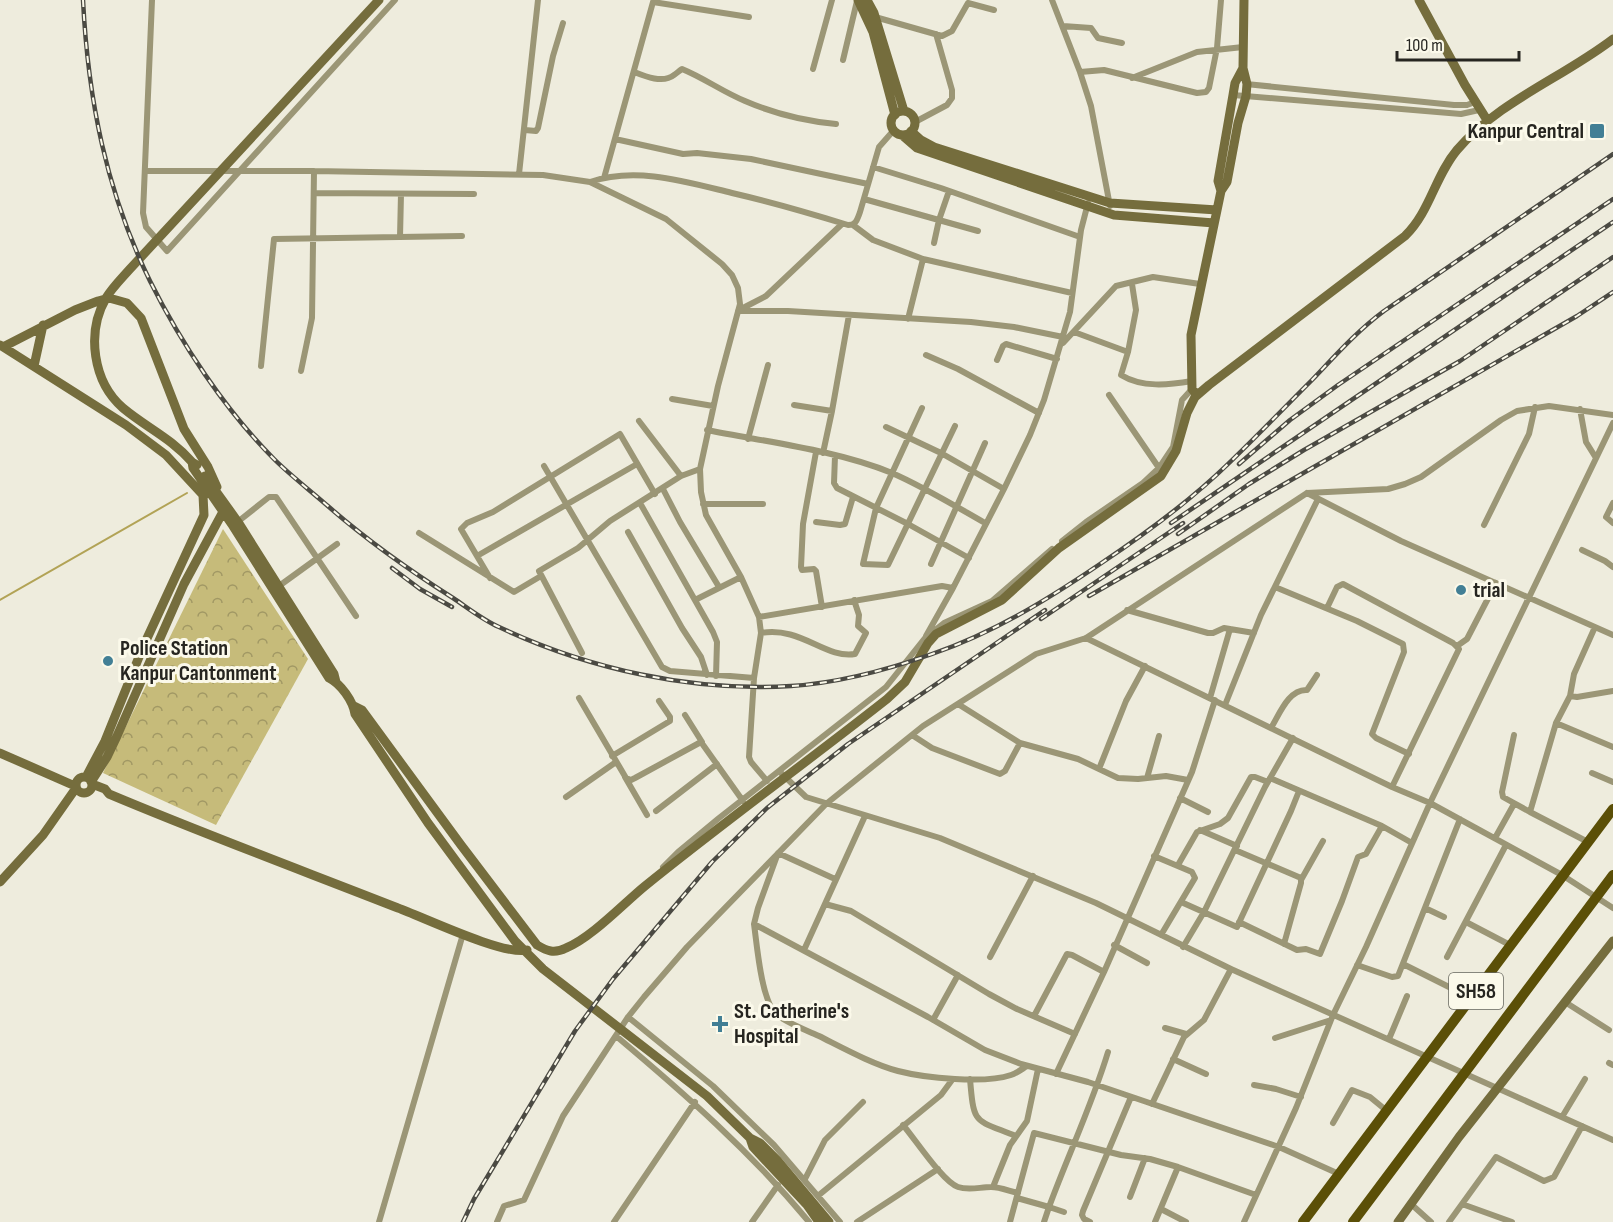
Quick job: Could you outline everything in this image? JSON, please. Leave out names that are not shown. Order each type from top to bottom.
[{"type":"main road","name":"SH58","points":[[1303,1222],[1613,809]]},
{"type":"main road","name":"SH58","points":[[1353,1222],[1613,875]]},
{"type":"street","points":[[152,0],[143,213],[146,227],[168,251],[395,0]]},
{"type":"street","points":[[84,785],[204,515],[206,488],[197,464],[165,436],[124,409],[106,389],[97,364],[95,350],[98,320],[105,300],[129,270],[379,0]]},
{"type":"street","points":[[519,174],[538,0]]},
{"type":"street","points":[[813,69],[832,0]]},
{"type":"street","points":[[843,60],[858,0]]},
{"type":"street","points":[[858,0],[873,32],[899,113]]},
{"type":"street","points":[[867,0],[875,16],[899,113]]},
{"type":"street","points":[[1052,0],[1091,106],[1110,202],[1110,213]]},
{"type":"street","points":[[1080,72],[1099,69],[1202,93],[1209,88],[1217,48],[1221,0]]},
{"type":"street","points":[[1,347],[126,425],[206,488],[224,509],[279,586],[334,674],[336,682],[354,706],[362,710],[537,945],[547,951],[556,952],[568,948],[595,928],[645,886],[892,694],[905,682],[928,642],[936,634],[1002,600],[1059,548],[1161,476],[1176,451],[1194,391],[1191,335],[1221,191],[1227,182],[1238,123],[1246,96],[1247,84],[1243,68],[1244,0]]},
{"type":"street","points":[[1419,0],[1486,120]]},
{"type":"street","points":[[604,177],[653,2],[750,17]]},
{"type":"street","points":[[875,16],[942,36],[949,34],[968,3],[994,10]]},
{"type":"street","points":[[525,130],[535,131],[538,128],[553,56],[563,23]]},
{"type":"street","points":[[1063,26],[1090,28],[1098,38],[1122,43]]},
{"type":"street","points":[[853,225],[857,222],[879,147],[946,105],[952,98],[952,90],[936,34]]},
{"type":"street","points":[[925,638],[944,623],[992,601],[1045,554],[1086,522],[1143,483],[1158,468],[1173,447],[1182,400],[1406,236],[1415,227],[1423,213],[1446,165],[1486,120],[1595,53],[1613,39]]},
{"type":"street","points":[[1132,78],[1197,52],[1243,46]]},
{"type":"street","points":[[1221,191],[1218,181],[1233,94],[1235,83],[1243,68]]},
{"type":"street","points":[[634,72],[663,78],[671,77],[682,69],[743,101],[779,114],[814,122],[836,124]]},
{"type":"street","points":[[1235,83],[1477,106]]},
{"type":"street","points":[[1233,94],[1461,114],[1477,106]]},
{"type":"street","points":[[899,113],[892,121],[934,147],[1088,201],[1110,213],[1214,223]]},
{"type":"street","points":[[899,113],[913,116],[906,129]]},
{"type":"street","points":[[615,140],[683,154],[698,153],[751,159],[868,184]]},
{"type":"street","points":[[873,167],[1080,237]]},
{"type":"street","points":[[145,171],[519,174],[590,182],[666,219],[722,264],[732,274],[738,288],[740,304],[707,430],[700,469],[703,504],[706,515],[741,578],[759,617],[761,633],[754,678],[749,757],[767,781]]},
{"type":"street","points":[[301,371],[312,318],[314,171]]},
{"type":"street","points":[[590,182],[604,177],[667,177],[783,205],[842,224],[853,225],[873,240],[923,259],[1072,293]]},
{"type":"street","points":[[934,243],[949,191]]},
{"type":"street","points":[[314,194],[474,194]]},
{"type":"street","points":[[400,237],[401,194]]},
{"type":"street","points":[[864,199],[978,231]]},
{"type":"street","points":[[1088,201],[1217,210]]},
{"type":"street","points":[[645,886],[678,852],[886,687],[925,638],[1004,489],[1039,412],[1070,312],[1080,237],[1088,201]]},
{"type":"street","points":[[738,311],[766,296],[842,224]]},
{"type":"street","points":[[261,366],[274,239],[462,236]]},
{"type":"street","points":[[908,319],[923,259]]},
{"type":"street","points":[[1060,346],[1114,287],[1159,277],[1200,284]]},
{"type":"street","points":[[1132,284],[1136,310],[1128,352],[1121,372],[1123,377],[1194,391]]},
{"type":"street","points":[[0,882],[43,835],[107,757],[184,584],[224,509],[208,467],[183,429],[148,332],[134,308],[128,303],[109,298],[75,310],[1,347]]},
{"type":"street","points":[[738,311],[788,311],[1014,327],[1063,337]]},
{"type":"street","points":[[822,607],[816,570],[802,570],[801,567],[803,524],[819,453],[832,411],[849,315]]},
{"type":"street","points":[[34,366],[43,326]]},
{"type":"street","points":[[1074,332],[1128,352]]},
{"type":"street","points":[[997,360],[1006,344],[1057,359]]},
{"type":"street","points":[[926,355],[1039,412]]},
{"type":"street","points":[[748,439],[768,365]]},
{"type":"street","points":[[1110,395],[1158,468]]},
{"type":"street","points":[[672,399],[713,406]]},
{"type":"street","points":[[794,405],[832,411]]},
{"type":"street","points":[[497,1222],[504,1206],[524,1200],[562,1116],[628,1017],[687,947],[826,804],[912,735],[1036,654],[1086,638],[1307,493],[1388,489],[1406,484],[1421,477],[1517,411],[1549,406],[1613,415]]},
{"type":"street","points":[[1484,525],[1529,434],[1535,407]]},
{"type":"street","points":[[922,408],[876,508],[863,564],[888,565],[955,426]]},
{"type":"street","points":[[1580,410],[1586,442],[1596,458]]},
{"type":"street","points":[[639,421],[681,476]]},
{"type":"street","points":[[1244,1222],[1301,1097],[1332,1018],[1430,802],[1613,423]]},
{"type":"street","points":[[886,427],[941,453],[1004,489]]},
{"type":"street","points":[[707,430],[835,456],[892,474],[924,489],[985,524]]},
{"type":"street","points":[[490,578],[462,529],[620,434],[655,494]]},
{"type":"street","points":[[931,564],[985,443]]},
{"type":"street","points":[[835,456],[835,487],[969,558]]},
{"type":"street","points":[[477,556],[637,464]]},
{"type":"street","points":[[544,466],[662,667],[670,671],[754,678]]},
{"type":"street","points":[[582,653],[539,571],[587,540],[610,521],[681,476],[700,469]]},
{"type":"street","points":[[663,489],[719,587]]},
{"type":"street","points":[[1307,493],[1401,541],[1613,635]]},
{"type":"street","points":[[235,524],[269,498],[276,497],[356,616]]},
{"type":"street","points":[[816,522],[845,524],[853,497]]},
{"type":"street","points":[[1225,705],[1254,633],[1318,499]]},
{"type":"street","points":[[640,503],[717,642],[716,676]]},
{"type":"street","points":[[1613,503],[1606,517],[1613,523]]},
{"type":"street","points":[[703,504],[764,504]]},
{"type":"street","points":[[235,524],[329,678],[336,682]]},
{"type":"street","points":[[628,532],[701,657],[708,675]]},
{"type":"street","points":[[419,533],[514,592],[542,576]]},
{"type":"street","points":[[279,586],[337,544]]},
{"type":"street","points":[[1582,550],[1613,567]]},
{"type":"street","points":[[695,600],[741,578]]},
{"type":"street","points":[[1457,646],[1467,639],[1496,583]]},
{"type":"street","points":[[1327,608],[1337,586],[1343,584],[1457,646]]},
{"type":"street","points":[[759,617],[942,586],[953,588]]},
{"type":"street","points":[[1275,587],[1357,621],[1404,645],[1404,652],[1372,734],[1408,754]]},
{"type":"street","points":[[761,633],[787,632],[835,652],[855,654],[866,633],[858,626],[859,615],[854,600]]},
{"type":"street","points":[[1127,610],[1212,634],[1224,628],[1254,633]]},
{"type":"street","points":[[1530,812],[1556,723],[1570,696],[1574,674],[1595,627]]},
{"type":"street","points":[[1056,1074],[1104,972],[1188,780],[1213,699],[1230,629]]},
{"type":"street","points":[[1086,638],[1392,787],[1430,802],[1562,875],[1613,908]]},
{"type":"street","points":[[1392,787],[1458,654],[1457,646]]},
{"type":"street","points":[[1099,769],[1126,701],[1144,666]]},
{"type":"street","points":[[1271,728],[1291,696],[1299,690],[1308,690],[1317,675]]},
{"type":"street","points":[[126,691],[135,696]]},
{"type":"street","points":[[1570,696],[1613,692]]},
{"type":"street","points":[[579,698],[647,815]]},
{"type":"street","points":[[612,756],[670,721],[670,716],[659,701]]},
{"type":"street","points":[[958,704],[1020,743],[1078,759],[1118,778],[1166,776],[1188,780]]},
{"type":"street","points":[[354,706],[355,714],[515,941],[543,969],[702,1093],[750,1138],[760,1143],[829,1222]]},
{"type":"street","points":[[685,715],[743,801]]},
{"type":"street","points":[[1556,723],[1613,747]]},
{"type":"street","points":[[912,735],[932,748],[1000,774],[1005,771],[1020,743]]},
{"type":"street","points":[[1514,735],[1502,792],[1506,800],[1588,842]]},
{"type":"street","points":[[1147,778],[1158,736]]},
{"type":"street","points":[[1183,947],[1204,912],[1269,780],[1293,738]]},
{"type":"street","points":[[624,775],[631,780],[698,742],[702,742]]},
{"type":"street","points":[[0,753],[45,772],[54,771],[84,785],[105,789],[109,794],[169,819],[463,934],[514,950],[521,951],[537,945]]},
{"type":"street","points":[[566,796],[616,762]]},
{"type":"street","points":[[656,811],[717,764]]},
{"type":"street","points":[[779,771],[806,797],[940,838],[1033,876],[1127,917],[1183,947],[1332,1018],[1389,1039],[1613,1140]]},
{"type":"street","points":[[1592,773],[1613,782]]},
{"type":"street","points":[[1178,865],[1194,836],[1200,830],[1220,824],[1228,818],[1251,777],[1269,780],[1299,791],[1382,826],[1412,843]]},
{"type":"street","points":[[1181,902],[1237,927],[1299,791]]},
{"type":"street","points":[[1180,798],[1208,812]]},
{"type":"street","points":[[1495,838],[1514,804]]},
{"type":"street","points":[[804,950],[865,816]]},
{"type":"street","points":[[1357,965],[1396,977],[1460,819]]},
{"type":"street","points":[[1239,922],[1298,950],[1321,953],[1358,857],[1366,854],[1382,826]]},
{"type":"street","points":[[1200,830],[1300,877],[1301,880]]},
{"type":"street","points":[[1284,944],[1301,880],[1323,841]]},
{"type":"street","points":[[1447,957],[1506,845]]},
{"type":"street","points":[[778,853],[835,879]]},
{"type":"street","points":[[778,853],[754,924],[765,988],[775,1014],[897,1071],[952,1080],[1010,1076],[1027,1066]]},
{"type":"street","points":[[1154,855],[1192,872],[1195,878],[1161,936]]},
{"type":"street","points":[[990,957],[1033,876]]},
{"type":"street","points":[[825,904],[851,911],[958,975],[1034,1016],[1075,1034]]},
{"type":"street","points":[[1425,908],[1444,917]]},
{"type":"street","points":[[1466,922],[1510,945]]},
{"type":"street","points":[[754,924],[985,1050],[1027,1066],[1098,1086],[1279,1147],[1339,1174]]},
{"type":"street","points":[[379,1222],[463,934]]},
{"type":"street","points":[[1398,1222],[1459,1137],[1613,941]]},
{"type":"street","points":[[1114,945],[1147,963]]},
{"type":"street","points":[[1034,1016],[1067,954],[1104,972]]},
{"type":"street","points":[[1403,964],[1453,989],[1469,1001]]},
{"type":"street","points":[[1152,1104],[1186,1034],[1204,1020],[1231,969]]},
{"type":"street","points":[[933,1020],[958,975]]},
{"type":"street","points":[[1389,1039],[1407,996]]},
{"type":"street","points":[[1565,1002],[1609,1030]]},
{"type":"street","points":[[628,1017],[713,1086],[774,1145],[840,1222]]},
{"type":"street","points":[[1275,1038],[1332,1018]]},
{"type":"street","points":[[1165,1028],[1186,1034]]},
{"type":"street","points":[[616,1036],[694,1102],[778,1185],[809,1222]]},
{"type":"street","points":[[1044,1222],[1073,1143],[1098,1086],[1108,1052]]},
{"type":"street","points":[[1173,1059],[1206,1074]]},
{"type":"street","points":[[993,1187],[1007,1153],[1027,1121],[1038,1069]]},
{"type":"street","points":[[970,1079],[976,1118],[1016,1136]]},
{"type":"street","points":[[1562,1117],[1585,1079]]},
{"type":"street","points":[[819,1195],[941,1095],[952,1080]]},
{"type":"street","points":[[1254,1085],[1301,1097]]},
{"type":"street","points":[[1333,1123],[1352,1090],[1370,1096],[1387,1111]]},
{"type":"street","points":[[1090,1222],[1082,1215],[1131,1097]]},
{"type":"street","points":[[614,1222],[694,1102]]},
{"type":"street","points":[[805,1179],[825,1140],[863,1102]]},
{"type":"street","points":[[903,1125],[938,1169],[956,1187],[968,1189],[993,1187],[1064,1212]]},
{"type":"street","points":[[1449,1222],[1498,1156],[1539,1179],[1551,1180],[1558,1172],[1582,1126]]},
{"type":"street","points":[[1010,1222],[1034,1133],[1178,1167],[1256,1195]]},
{"type":"street","points":[[750,1138],[753,1147],[807,1205],[819,1222]]},
{"type":"street","points":[[1130,1197],[1145,1158]]},
{"type":"street","points":[[1155,1222],[1178,1167]]},
{"type":"street","points":[[857,1222],[938,1169]]},
{"type":"street","points":[[752,1222],[778,1185]]},
{"type":"street","points":[[1411,1204],[1429,1222]]},
{"type":"street","points":[[1462,1204],[1512,1222]]},
{"type":"street","points":[[1161,1209],[1186,1222]]},
{"type":"green space","points":[[223,529],[308,659],[216,825],[103,773]]},
{"type":"waterway","points":[[0,600],[187,493]]},
{"type":"railway","points":[[83,0],[89,73],[102,144],[111,179],[135,247],[162,304],[190,352],[221,397],[256,440],[287,471],[359,532],[405,566],[493,624],[533,642],[604,666],[679,681],[716,685],[791,686],[844,679],[880,670],[955,646],[1040,603],[1134,541],[1198,491],[1239,454],[1346,344],[1384,311],[1613,154]]},
{"type":"railway","points":[[1239,464],[1290,420],[1338,385],[1613,199]]},
{"type":"railway","points":[[1171,523],[1613,222]]},
{"type":"railway","points":[[1178,534],[1249,484],[1304,450],[1460,361],[1613,257]]},
{"type":"railway","points":[[1089,596],[1577,316],[1613,292]]},
{"type":"railway","points":[[1041,619],[1183,523]]},
{"type":"railway","points":[[392,568],[420,589],[452,607]]},
{"type":"railway","points":[[463,1222],[474,1199],[575,1031],[613,979],[712,862],[767,808],[848,744],[1045,610]]},
{"type":"place","name":"Kanpur Central","points":[[1597,131]]},
{"type":"place","name":"trial","points":[[1461,590]]},
{"type":"place","name":"Police Station Kanpur Cantonment","points":[[108,661]]},
{"type":"place","name":"St. Catherine's Hospital","points":[[720,1024]]}]
